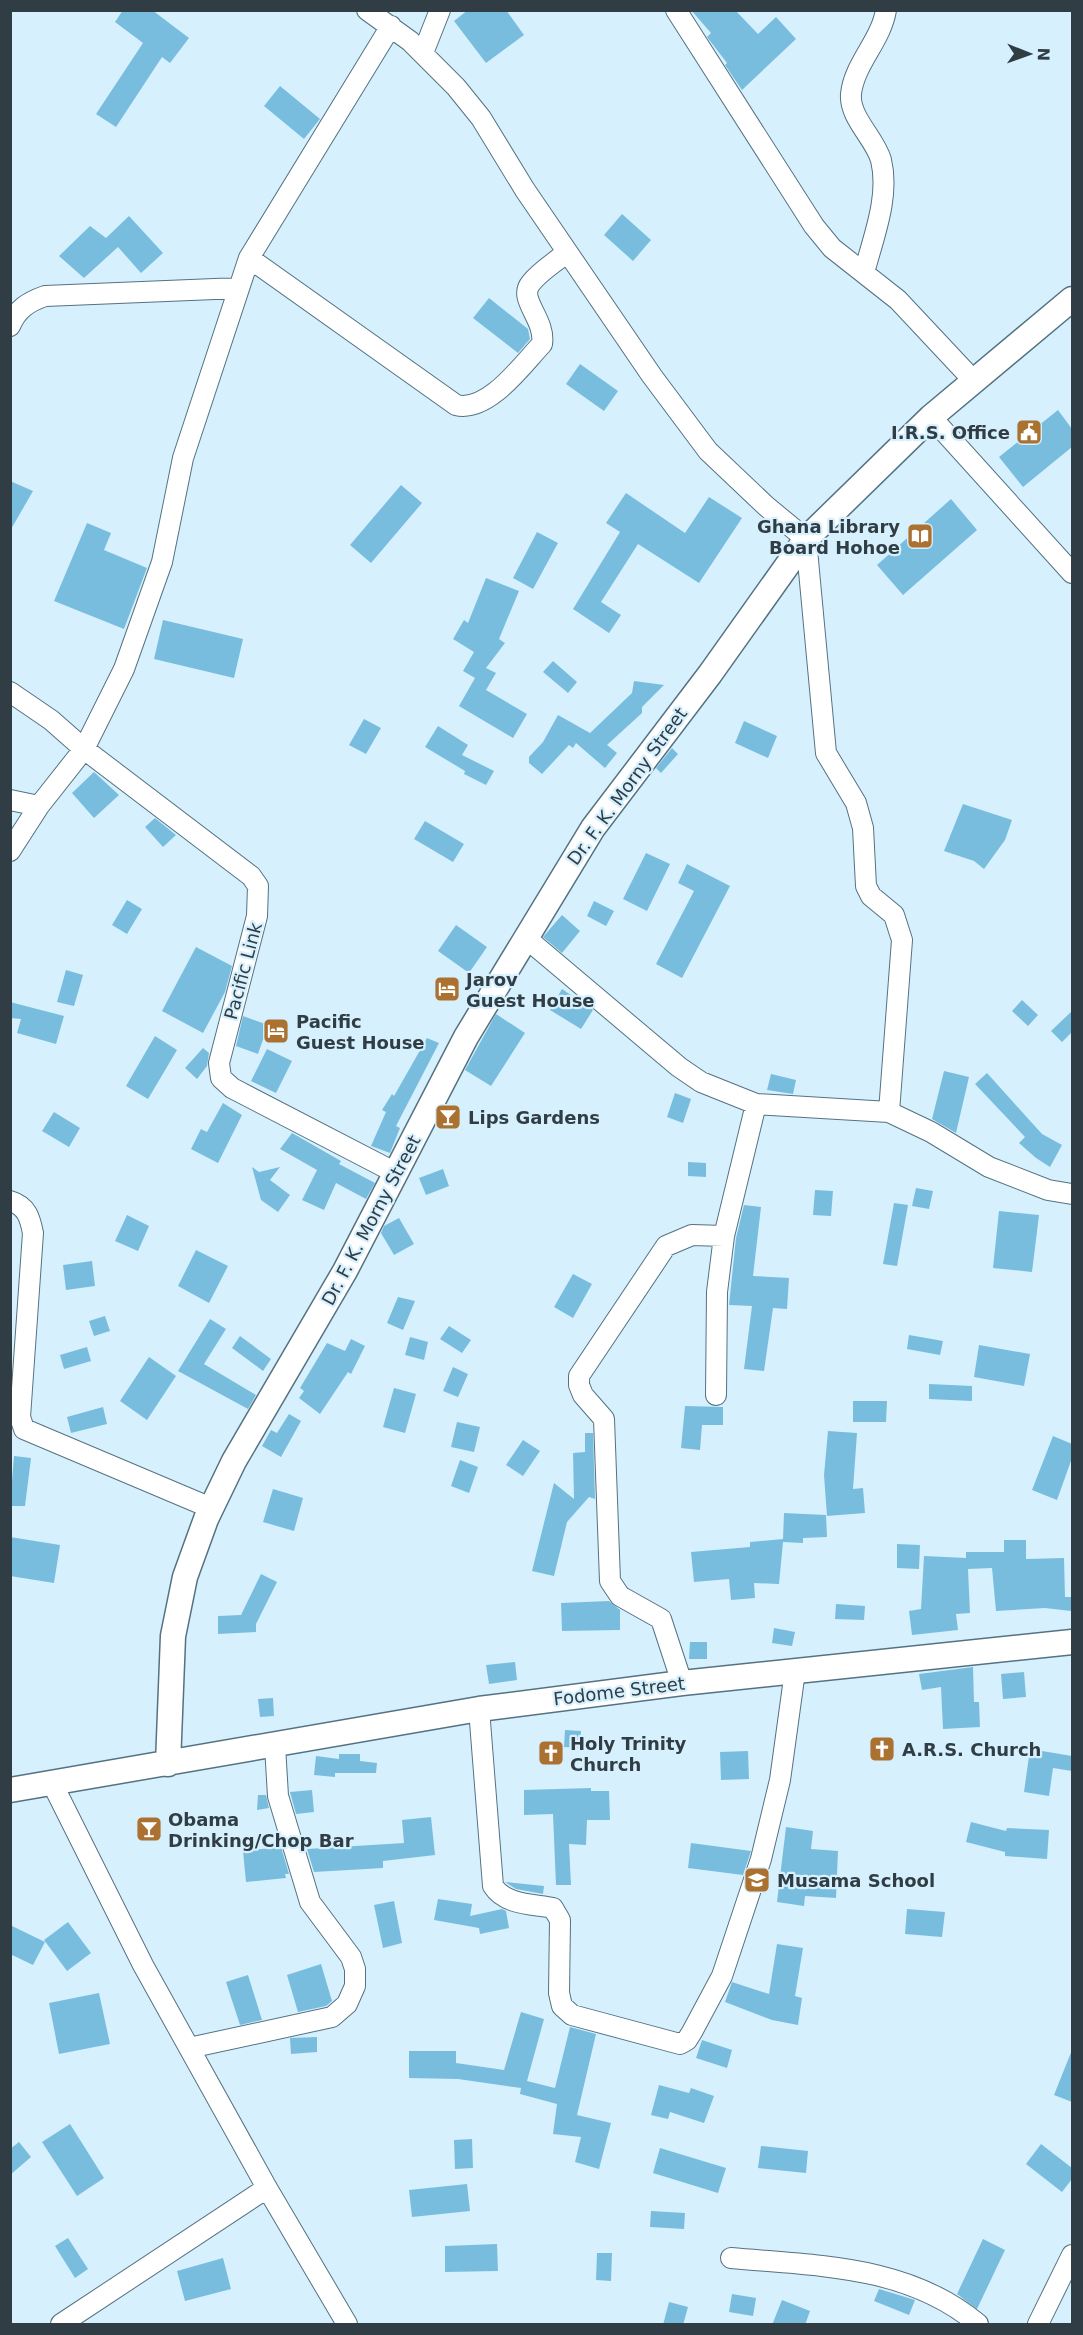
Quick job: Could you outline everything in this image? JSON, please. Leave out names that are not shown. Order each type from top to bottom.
[{"type":"street","points":[[367,10],[423,52],[481,118],[525,190],[567,252],[652,376],[708,451],[766,506],[806,539],[826,753],[856,803],[862,828],[866,886],[871,896],[894,915],[902,939],[889,1112]]},
{"type":"street","points":[[423,52],[440,10]]},
{"type":"street","points":[[676,10],[814,226],[832,248],[898,300],[973,380]]},
{"type":"street","points":[[864,273],[881,206],[883,178],[875,145],[852,107],[851,96],[854,79],[884,22],[886,10]]},
{"type":"street","points":[[10,851],[39,806],[84,749],[124,669],[162,562],[183,458],[249,258],[391,26]]},
{"type":"street","points":[[249,258],[456,405],[462,406],[492,396],[542,344],[544,333],[529,305],[526,294],[529,284],[567,252]]},
{"type":"street","points":[[10,326],[14,316],[30,301],[45,296],[238,288]]},
{"type":"street","name":"Dr. F. K. Morny Street","points":[[168,1764],[172,1636],[185,1577],[211,1508],[234,1461],[345,1271],[466,1037],[593,828],[710,674],[806,539],[931,417],[1072,299]]},
{"type":"street","points":[[931,417],[1072,573]]},
{"type":"street","points":[[10,692],[51,720],[84,749]]},
{"type":"street","name":"Pacific Link","points":[[84,749],[251,876],[258,886],[257,916],[219,1063],[221,1078],[232,1088],[396,1173]]},
{"type":"street","points":[[10,800],[39,806]]},
{"type":"street","points":[[526,938],[679,1067],[701,1082],[756,1104],[889,1112],[931,1132],[989,1167],[1047,1190],[1072,1194]]},
{"type":"street","points":[[716,1395],[717,1292],[724,1236],[756,1104]]},
{"type":"street","points":[[10,1201],[24,1208],[30,1219],[33,1233],[20,1417],[24,1429],[211,1508]]},
{"type":"street","points":[[682,1683],[661,1619],[620,1596],[610,1581],[603,1419],[583,1395],[579,1385],[579,1376],[666,1246],[692,1235],[724,1236]]},
{"type":"street","name":"Fodome Street","points":[[10,1790],[479,1709],[682,1683],[1072,1642]]},
{"type":"street","points":[[479,1709],[493,1886],[499,1895],[507,1899],[553,1908],[558,1913],[560,1920],[559,1993],[562,2006],[572,2015],[680,2044],[687,2040],[722,1976],[761,1859],[780,1780],[795,1671]]},
{"type":"street","points":[[189,2048],[332,2017],[347,2004],[355,1986],[355,1969],[351,1957],[310,1902],[306,1891],[278,1796],[275,1746]]},
{"type":"street","points":[[52,1783],[143,1965],[267,2188],[347,2325]]},
{"type":"street","points":[[61,2325],[267,2188]]},
{"type":"street","points":[[1038,2325],[1072,2255]]},
{"type":"street","points":[[731,2258],[874,2272],[929,2294],[978,2325]]},
{"type":"building","points":[[123,10],[152,10],[189,38],[170,63],[162,57],[116,127],[96,114],[143,43],[115,22]]},
{"type":"building","points":[[468,10],[506,10],[524,35],[486,63],[454,21]]},
{"type":"building","points":[[691,10],[735,10],[758,34],[776,17],[796,39],[742,90],[725,65],[727,63],[707,37],[711,33]]},
{"type":"building","points":[[280,86],[320,119],[304,139],[264,106]]},
{"type":"building","points":[[622,214],[651,240],[633,261],[604,235]]},
{"type":"building","points":[[129,216],[163,253],[141,273],[118,247],[84,278],[59,256],[90,226],[106,238]]},
{"type":"building","points":[[489,298],[528,329],[530,339],[518,353],[473,318]]},
{"type":"building","points":[[580,364],[618,391],[604,411],[566,384]]},
{"type":"building","points":[[1058,410],[1072,429],[1072,447],[1023,487],[999,457]]},
{"type":"building","points":[[10,481],[33,491],[10,531]]},
{"type":"building","points":[[401,485],[422,503],[371,563],[350,545]]},
{"type":"building","points":[[626,493],[685,533],[709,497],[742,518],[699,583],[638,544],[601,602],[621,615],[609,633],[573,609],[620,532],[606,523]]},
{"type":"building","points":[[951,499],[977,530],[903,595],[877,565]]},
{"type":"building","points":[[87,523],[111,533],[104,550],[147,568],[124,629],[54,601]]},
{"type":"building","points":[[537,532],[558,543],[533,589],[513,578]]},
{"type":"building","points":[[486,578],[519,591],[499,639],[505,643],[486,668],[496,673],[486,690],[527,714],[513,738],[459,706],[475,678],[463,671],[474,652],[453,639],[464,620],[468,623]]},
{"type":"building","points":[[163,620],[243,639],[234,678],[154,659]]},
{"type":"building","points":[[553,661],[577,682],[568,693],[543,672]]},
{"type":"building","points":[[634,681],[664,685],[642,707],[642,713],[607,745],[617,753],[605,768],[576,743],[573,748],[569,745],[542,774],[529,763],[529,757],[543,742],[558,715],[590,733],[632,693]]},
{"type":"building","points":[[364,719],[381,728],[366,754],[349,745]]},
{"type":"building","points":[[744,721],[777,736],[768,758],[735,743]]},
{"type":"building","points":[[438,726],[468,745],[462,755],[494,771],[486,785],[464,774],[465,771],[425,747]]},
{"type":"building","points":[[672,748],[678,754],[661,773],[656,768]]},
{"type":"building","points":[[94,772],[119,795],[94,818],[72,793]]},
{"type":"building","points":[[963,804],[1012,820],[1005,840],[984,869],[974,861],[944,851]]},
{"type":"building","points":[[155,818],[176,835],[163,847],[145,827]]},
{"type":"building","points":[[425,821],[464,844],[453,862],[414,839]]},
{"type":"building","points":[[646,853],[670,864],[647,911],[623,899]]},
{"type":"building","points":[[687,864],[730,886],[682,978],[656,964],[694,891],[678,883]]},
{"type":"building","points":[[127,900],[142,909],[127,934],[112,925]]},
{"type":"building","points":[[594,901],[614,911],[606,926],[587,916]]},
{"type":"building","points":[[562,915],[580,931],[562,953],[543,937]]},
{"type":"building","points":[[456,925],[487,947],[469,973],[438,951]]},
{"type":"building","points":[[196,947],[232,966],[225,992],[203,1033],[162,1011]]},
{"type":"building","points":[[66,970],[83,975],[74,1006],[57,1002]]},
{"type":"building","points":[[562,989],[593,1010],[581,1029],[550,1010]]},
{"type":"building","points":[[1022,1000],[1038,1015],[1028,1026],[1012,1011]]},
{"type":"building","points":[[10,1002],[64,1016],[56,1044],[17,1033],[21,1019],[10,1018]]},
{"type":"building","points":[[1072,1011],[1072,1032],[1062,1042],[1051,1031]]},
{"type":"building","points":[[496,1014],[525,1033],[491,1086],[465,1070]]},
{"type":"building","points":[[243,1016],[268,1025],[258,1054],[236,1046]]},
{"type":"building","points":[[155,1036],[177,1050],[148,1099],[126,1086]]},
{"type":"building","points":[[427,1038],[439,1043],[396,1126],[400,1128],[390,1153],[371,1146],[386,1112],[382,1110],[392,1094],[394,1096]]},
{"type":"building","points":[[203,1048],[209,1053],[207,1066],[197,1079],[185,1068]]},
{"type":"building","points":[[267,1049],[292,1061],[276,1093],[251,1081]]},
{"type":"building","points":[[944,1071],[969,1077],[956,1133],[932,1119]]},
{"type":"building","points":[[987,1073],[1042,1134],[1062,1145],[1050,1167],[1019,1143],[1025,1137],[975,1084]]},
{"type":"building","points":[[771,1074],[796,1080],[793,1094],[767,1090]]},
{"type":"building","points":[[675,1093],[691,1099],[683,1123],[667,1117]]},
{"type":"building","points":[[223,1103],[242,1115],[218,1163],[191,1149],[201,1129],[207,1132]]},
{"type":"building","points":[[54,1112],[80,1128],[69,1147],[42,1131]]},
{"type":"building","points":[[292,1133],[341,1161],[339,1164],[375,1183],[366,1199],[336,1183],[324,1210],[302,1200],[317,1170],[280,1149]]},
{"type":"building","points":[[688,1162],[706,1163],[706,1177],[688,1176]]},
{"type":"building","points":[[252,1167],[259,1172],[280,1167],[270,1180],[290,1195],[278,1212],[261,1200]]},
{"type":"building","points":[[443,1169],[449,1186],[426,1195],[419,1178]]},
{"type":"building","points":[[916,1188],[933,1191],[929,1209],[912,1206]]},
{"type":"building","points":[[815,1190],[833,1191],[831,1216],[813,1215]]},
{"type":"building","points":[[894,1203],[908,1205],[897,1266],[883,1264]]},
{"type":"building","points":[[744,1205],[761,1207],[753,1276],[789,1278],[787,1309],[773,1308],[764,1371],[744,1369],[752,1306],[729,1305],[736,1238]]},
{"type":"building","points":[[999,1211],[1039,1215],[1032,1272],[993,1268]]},
{"type":"building","points":[[127,1215],[149,1226],[138,1251],[115,1241]]},
{"type":"building","points":[[399,1218],[414,1244],[394,1255],[381,1233],[384,1226]]},
{"type":"building","points":[[196,1250],[228,1266],[209,1303],[178,1286]]},
{"type":"building","points":[[92,1261],[95,1286],[66,1290],[63,1265]]},
{"type":"building","points":[[573,1274],[592,1284],[573,1318],[554,1307]]},
{"type":"building","points":[[398,1297],[415,1301],[403,1330],[387,1323]]},
{"type":"building","points":[[105,1316],[110,1331],[94,1336],[89,1321]]},
{"type":"building","points":[[210,1319],[226,1329],[204,1364],[256,1395],[248,1409],[178,1371]]},
{"type":"building","points":[[449,1326],[471,1340],[462,1353],[440,1339]]},
{"type":"building","points":[[909,1335],[943,1341],[940,1355],[907,1349]]},
{"type":"building","points":[[240,1336],[271,1359],[263,1371],[232,1348]]},
{"type":"building","points":[[410,1337],[428,1342],[424,1360],[405,1355]]},
{"type":"building","points":[[351,1339],[365,1346],[351,1374],[348,1372],[320,1414],[299,1398],[304,1391],[300,1388],[327,1343],[345,1351]]},
{"type":"building","points":[[979,1345],[1030,1354],[1024,1386],[974,1377]]},
{"type":"building","points":[[87,1347],[91,1361],[64,1369],[60,1355]]},
{"type":"building","points":[[149,1357],[176,1376],[147,1420],[120,1401]]},
{"type":"building","points":[[453,1367],[468,1374],[458,1397],[443,1391]]},
{"type":"building","points":[[929,1384],[972,1386],[972,1401],[929,1399]]},
{"type":"building","points":[[394,1388],[416,1394],[405,1433],[383,1427]]},
{"type":"building","points":[[853,1401],[887,1401],[886,1422],[853,1422]]},
{"type":"building","points":[[685,1406],[723,1407],[723,1425],[702,1425],[700,1450],[681,1448]]},
{"type":"building","points":[[103,1407],[107,1424],[71,1433],[67,1417]]},
{"type":"building","points":[[289,1414],[301,1421],[281,1457],[262,1446],[271,1430],[277,1433]]},
{"type":"building","points":[[457,1422],[480,1427],[474,1452],[451,1447]]},
{"type":"building","points":[[828,1431],[857,1433],[853,1489],[863,1488],[865,1513],[827,1516],[824,1475]]},
{"type":"building","points":[[585,1433],[593,1433],[595,1499],[589,1497],[567,1522],[554,1576],[532,1571],[554,1483],[574,1499],[573,1453],[585,1452]]},
{"type":"building","points":[[1053,1436],[1072,1444],[1072,1458],[1057,1500],[1032,1490]]},
{"type":"building","points":[[523,1440],[540,1451],[523,1476],[506,1465]]},
{"type":"building","points":[[14,1456],[31,1458],[25,1506],[10,1506]]},
{"type":"building","points":[[460,1460],[478,1467],[469,1493],[451,1486]]},
{"type":"building","points":[[273,1489],[303,1498],[294,1531],[263,1522]]},
{"type":"building","points":[[784,1513],[826,1515],[827,1537],[803,1538],[803,1543],[783,1542],[779,1584],[754,1583],[755,1598],[731,1600],[729,1579],[694,1582],[691,1552],[750,1547],[750,1542],[783,1539]]},
{"type":"building","points":[[10,1537],[60,1545],[54,1583],[10,1576]]},
{"type":"building","points":[[1004,1540],[1026,1540],[1026,1559],[1064,1558],[1065,1597],[1071,1597],[1071,1611],[1045,1608],[996,1611],[992,1568],[968,1569],[970,1613],[956,1614],[958,1630],[912,1635],[909,1611],[921,1609],[924,1556],[966,1558],[966,1552],[1004,1552]]},
{"type":"building","points":[[897,1544],[920,1545],[919,1569],[897,1568]]},
{"type":"building","points":[[261,1574],[277,1582],[256,1624],[256,1632],[218,1634],[218,1616],[241,1615]]},
{"type":"building","points":[[609,1601],[620,1610],[620,1630],[562,1631],[561,1603]]},
{"type":"building","points":[[836,1604],[865,1606],[864,1620],[835,1619]]},
{"type":"building","points":[[774,1628],[795,1632],[792,1646],[772,1643]]},
{"type":"building","points":[[690,1642],[707,1642],[707,1659],[689,1659]]},
{"type":"building","points":[[515,1662],[517,1680],[489,1684],[486,1665]]},
{"type":"building","points":[[973,1667],[974,1702],[979,1702],[980,1727],[943,1729],[941,1687],[922,1690],[919,1674]]},
{"type":"building","points":[[1024,1672],[1026,1697],[1003,1699],[1001,1674]]},
{"type":"building","points":[[273,1698],[274,1716],[260,1717],[258,1699]]},
{"type":"building","points":[[565,1730],[581,1731],[580,1748],[564,1747]]},
{"type":"building","points":[[1030,1749],[1072,1756],[1072,1771],[1053,1768],[1049,1796],[1024,1792]]},
{"type":"building","points":[[748,1751],[749,1779],[721,1780],[720,1752]]},
{"type":"building","points":[[339,1754],[360,1754],[360,1761],[377,1763],[376,1773],[335,1773],[335,1777],[314,1775],[316,1756],[339,1759]]},
{"type":"building","points":[[591,1788],[591,1791],[609,1791],[610,1820],[587,1820],[586,1845],[569,1844],[571,1885],[556,1885],[553,1814],[524,1815],[524,1790]]},
{"type":"building","points":[[312,1790],[314,1812],[296,1814],[290,1792]]},
{"type":"building","points":[[258,1795],[266,1795],[269,1808],[257,1810]]},
{"type":"building","points":[[431,1817],[435,1855],[383,1861],[383,1868],[314,1872],[307,1849],[404,1843],[402,1820]]},
{"type":"building","points":[[971,1822],[1006,1831],[1007,1828],[1049,1830],[1047,1859],[1005,1856],[1005,1852],[966,1842]]},
{"type":"building","points":[[786,1827],[813,1831],[811,1849],[838,1851],[836,1898],[805,1896],[804,1906],[777,1902]]},
{"type":"building","points":[[691,1843],[751,1851],[743,1875],[688,1868]]},
{"type":"building","points":[[281,1847],[289,1874],[285,1874],[286,1878],[246,1882],[243,1851]]},
{"type":"building","points":[[505,1882],[544,1886],[543,1894],[516,1889]]},
{"type":"building","points":[[438,1899],[472,1904],[470,1916],[502,1909],[506,1911],[509,1928],[480,1934],[479,1928],[434,1920]]},
{"type":"building","points":[[394,1901],[402,1943],[383,1948],[374,1905]]},
{"type":"building","points":[[907,1909],[945,1912],[942,1937],[905,1934]]},
{"type":"building","points":[[68,1922],[91,1953],[67,1971],[44,1940]]},
{"type":"building","points":[[10,1925],[45,1942],[33,1965],[10,1954]]},
{"type":"building","points":[[777,1944],[803,1948],[795,1996],[802,1998],[798,2025],[772,2020],[725,2002],[732,1982],[769,1994]]},
{"type":"building","points":[[321,1964],[332,2001],[326,2006],[298,2012],[287,1975]]},
{"type":"building","points":[[248,1975],[262,2020],[240,2025],[226,1982]]},
{"type":"building","points":[[99,1993],[110,2044],[59,2054],[49,2003]]},
{"type":"building","points":[[521,2012],[544,2019],[527,2081],[555,2088],[570,2027],[596,2034],[577,2115],[611,2123],[599,2169],[575,2162],[581,2137],[553,2134],[557,2104],[520,2094],[521,2088],[458,2079],[409,2078],[409,2051],[456,2051],[456,2063],[504,2070]]},
{"type":"building","points":[[317,2037],[317,2052],[291,2054],[290,2038]]},
{"type":"building","points":[[702,2040],[732,2050],[727,2068],[696,2058]]},
{"type":"building","points":[[1072,2050],[1072,2102],[1054,2095]]},
{"type":"building","points":[[659,2085],[689,2093],[691,2088],[714,2096],[704,2123],[670,2112],[668,2119],[651,2115]]},
{"type":"building","points":[[70,2124],[104,2178],[77,2196],[42,2142]]},
{"type":"building","points":[[472,2139],[473,2168],[455,2169],[454,2140]]},
{"type":"building","points":[[19,2142],[31,2157],[10,2175],[10,2149]]},
{"type":"building","points":[[1041,2144],[1072,2168],[1072,2179],[1062,2192],[1026,2164]]},
{"type":"building","points":[[761,2146],[808,2151],[806,2173],[758,2168]]},
{"type":"building","points":[[660,2148],[726,2168],[718,2193],[653,2173]]},
{"type":"building","points":[[467,2184],[470,2211],[412,2217],[409,2190]]},
{"type":"building","points":[[651,2211],[685,2213],[684,2229],[650,2227]]},
{"type":"building","points":[[68,2238],[88,2269],[75,2278],[55,2246]]},
{"type":"building","points":[[983,2239],[1005,2250],[977,2309],[957,2294]]},
{"type":"building","points":[[497,2244],[498,2271],[445,2272],[445,2246]]},
{"type":"building","points":[[597,2253],[612,2253],[611,2281],[596,2280]]},
{"type":"building","points":[[223,2258],[231,2289],[185,2301],[177,2271]]},
{"type":"building","points":[[879,2289],[915,2300],[909,2315],[874,2301]]},
{"type":"building","points":[[732,2294],[756,2298],[753,2316],[729,2312]]},
{"type":"building","points":[[782,2300],[810,2311],[805,2325],[772,2325]]},
{"type":"building","points":[[669,2302],[688,2307],[683,2325],[663,2325]]},
{"type":"place","name":"I.R.S. Office","points":[[1029,432]]},
{"type":"place","name":"Ghana Library Board Hohoe","points":[[920,536]]},
{"type":"place","name":"Jarov Guest House","points":[[447,989]]},
{"type":"place","name":"Pacific Guest House","points":[[276,1031]]},
{"type":"place","name":"Lips Gardens","points":[[448,1117]]},
{"type":"place","name":"A.R.S. Church","points":[[882,1749]]},
{"type":"place","name":"Holy Trinity Church","points":[[551,1753]]},
{"type":"place","name":"Obama Drinking/Chop Bar","points":[[149,1829]]},
{"type":"place","name":"Musama School","points":[[757,1880]]}]
